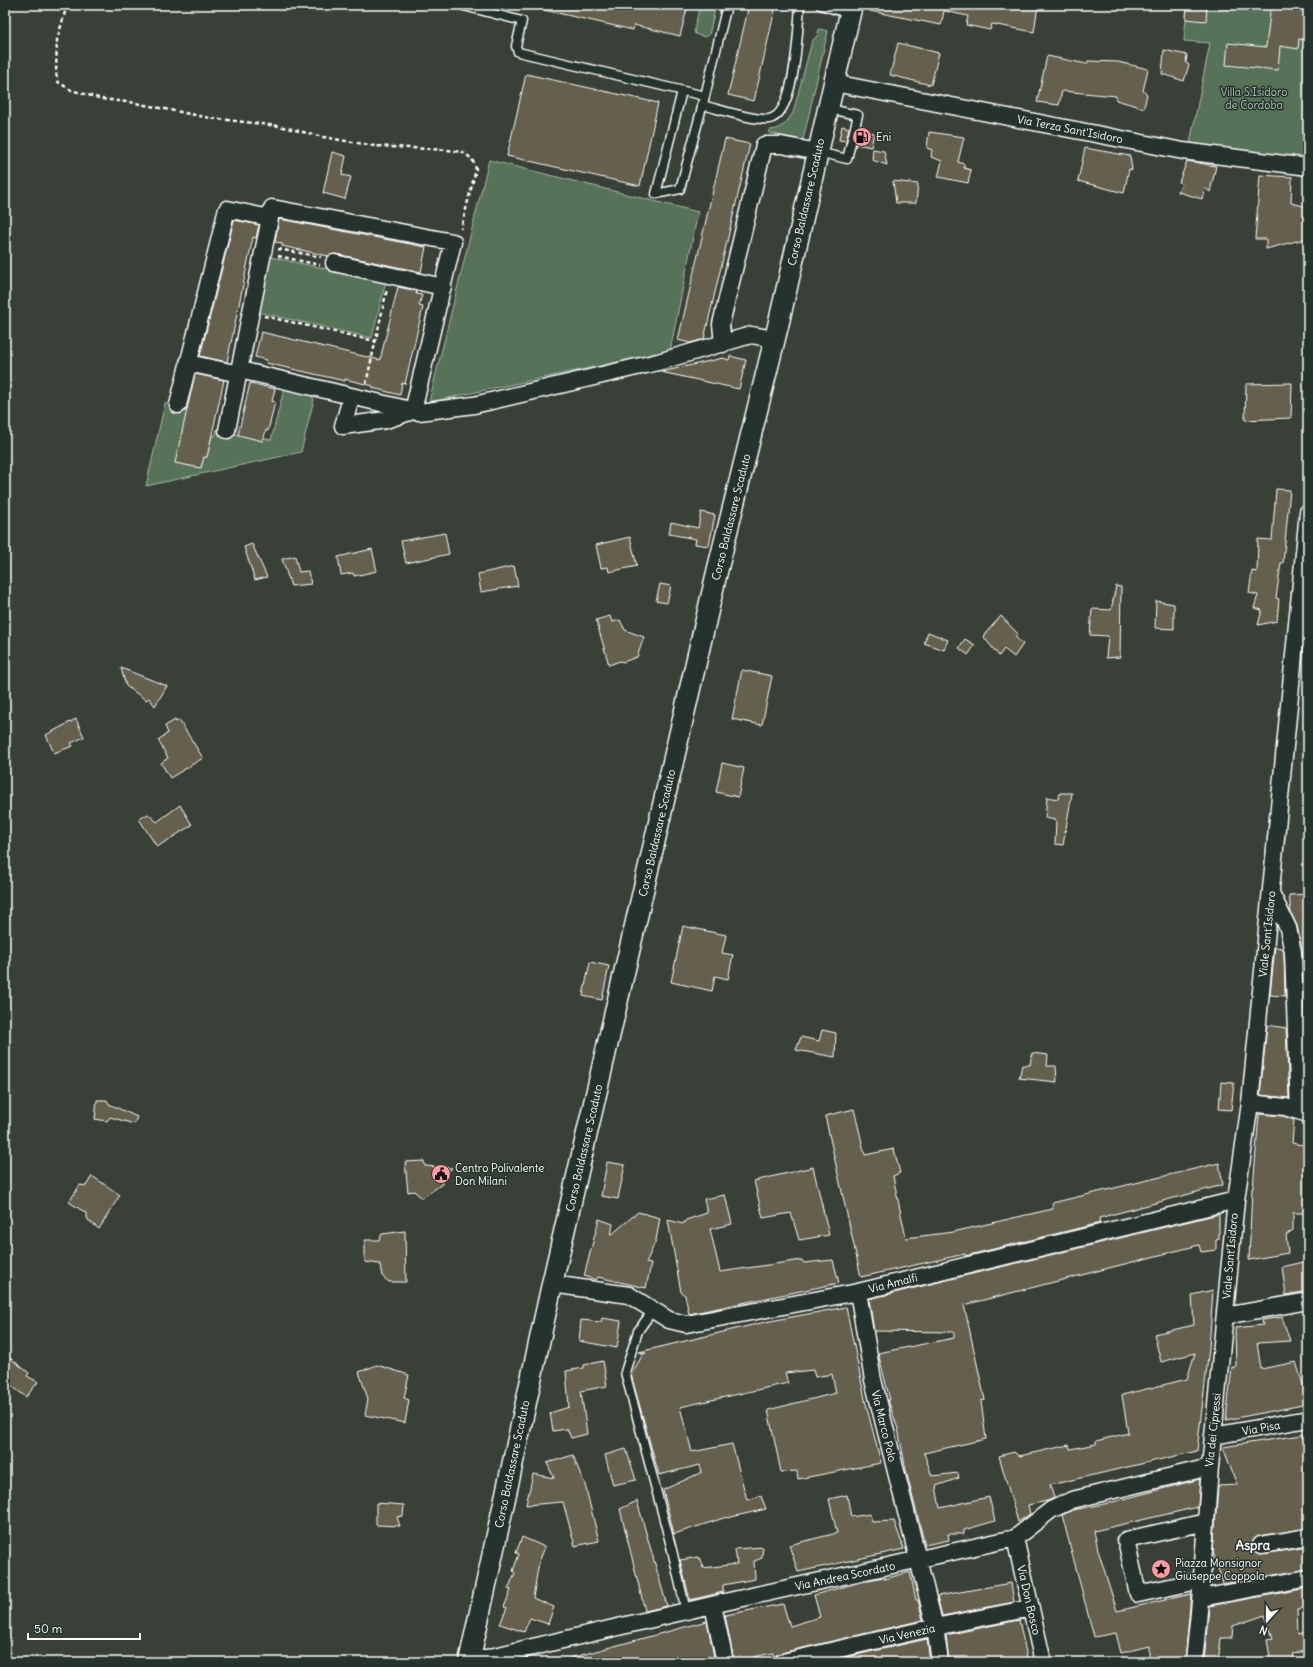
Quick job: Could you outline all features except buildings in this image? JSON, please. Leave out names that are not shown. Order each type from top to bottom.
[{"type":"street","name":"Corso Baldassare Scaduto","points":[[469,1662],[552,1284],[717,572],[775,339],[851,10]]},
{"type":"street","name":"Via Terza Sant'Isidoro","points":[[834,83],[1183,151],[1308,167]]},
{"type":"street","points":[[723,344],[720,324],[764,145],[781,145],[818,152]]},
{"type":"street","points":[[227,430],[272,208],[453,242],[413,411]]},
{"type":"street","points":[[178,405],[227,209],[270,218]]},
{"type":"street","points":[[326,262],[443,286]]},
{"type":"street","points":[[188,363],[239,372],[419,412],[474,405],[658,362],[723,344],[751,334],[775,339]]},
{"type":"street","points":[[351,398],[343,426],[386,420],[413,411]]},
{"type":"street","name":"Viale Sant'Isidoro","points":[[1221,1355],[1236,1200],[1250,1103],[1308,512]]},
{"type":"street","points":[[1250,1103],[1285,1107],[1303,1113],[1293,952],[1288,928],[1271,892]]},
{"type":"street","name":"Via Amalfi","points":[[552,1284],[629,1295],[669,1320],[686,1324],[858,1292],[1236,1200]]},
{"type":"street","name":"Via Marco Polo","points":[[858,1292],[873,1380],[935,1627],[940,1662]]},
{"type":"street","points":[[1224,1316],[1308,1301]]},
{"type":"street","name":"Via dei Cipressi","points":[[1194,1662],[1201,1598],[1210,1467],[1221,1355]]},
{"type":"street","name":"Via Pisa","points":[[1213,1436],[1308,1419]]},
{"type":"street","name":"Via Andrea Scordato","points":[[469,1662],[686,1611],[1015,1538],[1051,1510],[1072,1500],[1210,1467]]},
{"type":"street","points":[[1202,1580],[1138,1594],[1126,1540],[1206,1522]]},
{"type":"street","points":[[1261,1545],[1308,1537]]},
{"type":"street","name":"Via Don Bosco","points":[[1015,1538],[1043,1662]]},
{"type":"street","points":[[1201,1598],[1308,1578]]},
{"type":"street","points":[[713,1605],[725,1662]]},
{"type":"street","name":"Via Venezia","points":[[783,1662],[935,1627],[1031,1608]]},
{"type":"lane","points":[[460,5],[522,21],[516,46],[518,52],[705,96]]},
{"type":"lane","points":[[682,90],[656,194],[680,189],[705,96],[727,5]]},
{"type":"lane","points":[[702,105],[758,119],[770,119],[780,113],[786,104],[795,62],[800,5]]},
{"type":"lane","points":[[820,5],[851,10]]},
{"type":"lane","points":[[818,152],[847,159],[858,115],[828,109]]},
{"type":"lane","points":[[653,1310],[638,1331],[625,1372],[670,1542],[686,1611]]},
{"type":"path","points":[[67,5],[57,40],[56,73],[58,82],[70,90],[102,99],[135,103],[210,118],[279,126],[323,137],[375,146],[464,152],[472,159],[476,169],[459,236],[453,242]]},
{"type":"path","points":[[289,251],[326,262]]},
{"type":"path","points":[[263,253],[326,262]]},
{"type":"path","points":[[366,384],[390,275]]},
{"type":"path","points":[[250,312],[375,341]]},
{"type":"green space","points":[[700,5],[716,5],[709,35],[705,37],[695,34],[694,30]]},
{"type":"green space","name":"Villa S.Isidoro de Cordoba","points":[[1187,5],[1308,5],[1308,161],[1190,143],[1210,43],[1184,41]]},
{"type":"green space","points":[[819,29],[828,31],[803,140],[769,133],[770,130],[777,129],[785,124],[793,113],[812,41],[817,36]]},
{"type":"green space","points":[[489,160],[698,212],[670,351],[429,402]]},
{"type":"green space","points":[[265,256],[386,281],[372,338],[253,311]]},
{"type":"green space","points":[[284,389],[310,395],[314,399],[301,452],[146,486],[165,403],[188,409],[176,463],[201,468],[204,457],[207,457],[212,436],[215,436],[217,429],[263,441],[264,438],[271,440]]},
{"type":"place","name":"Eni","points":[[862,137]]},
{"type":"place","name":"Centro Polivalente Don Milani","points":[[441,1174]]},
{"type":"place","name":"Piazza Monsignor Giuseppe Coppola","points":[[1161,1569]]},
{"type":"district","name":"Aspra","points":[[1253,1545]]}]
